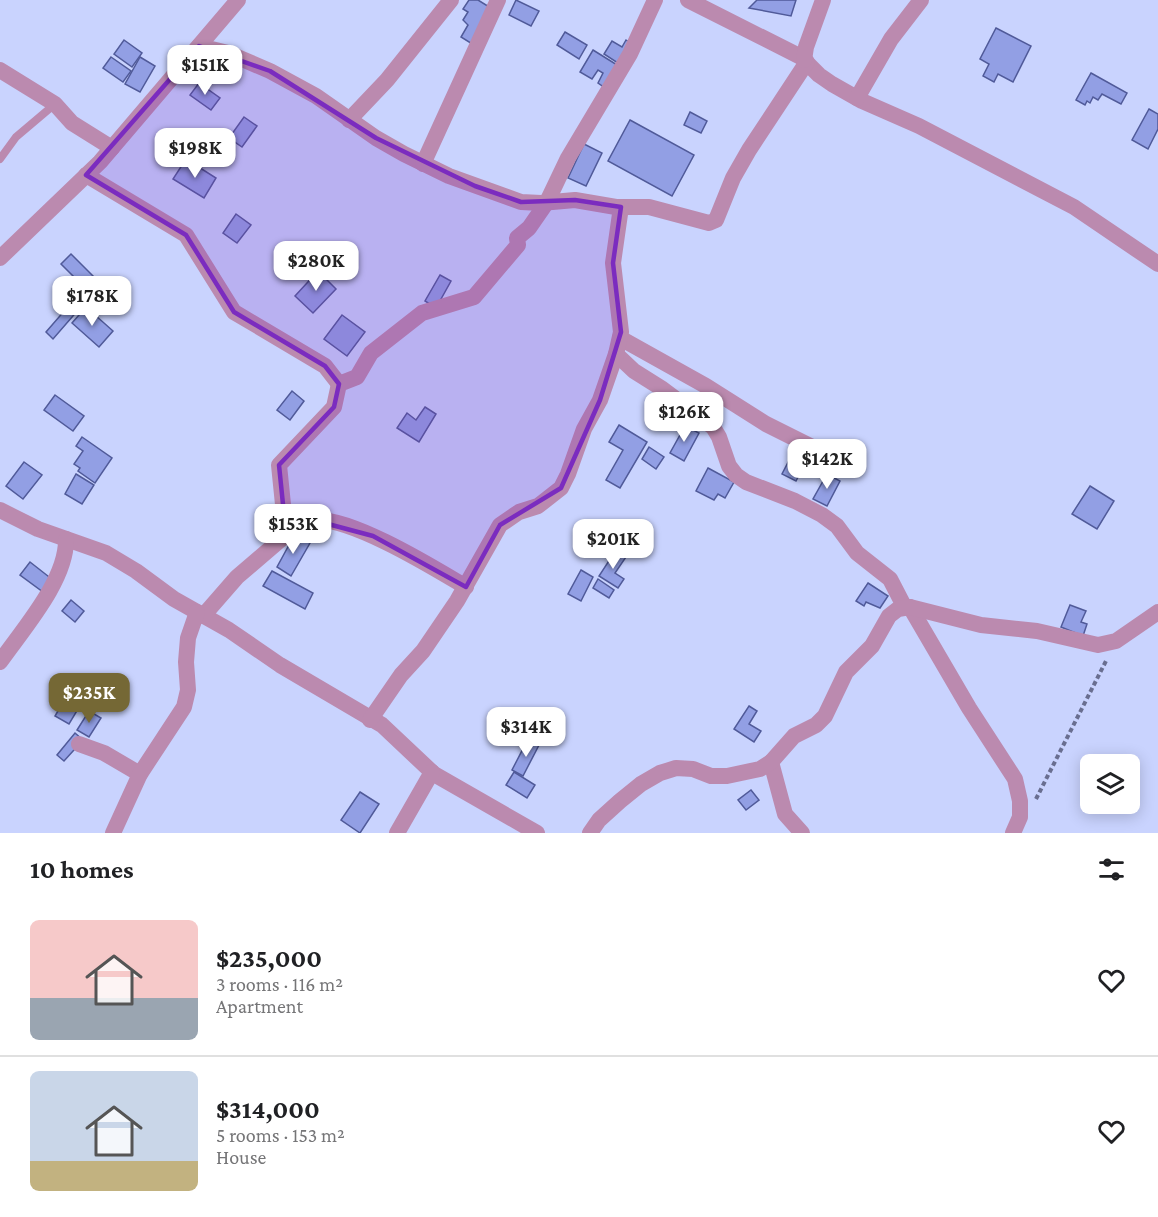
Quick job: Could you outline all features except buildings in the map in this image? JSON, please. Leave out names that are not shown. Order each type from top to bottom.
[{"type":"street","points":[[0,258],[111,148],[238,0]]},
{"type":"street","points":[[349,120],[387,80],[451,0]]},
{"type":"street","points":[[423,164],[498,0]]},
{"type":"street","points":[[339,384],[357,376],[371,353],[422,313],[474,297],[518,245],[517,238],[529,228],[548,202],[568,158],[630,54],[655,0]]},
{"type":"street","points":[[688,0],[805,61],[819,75],[857,98],[920,126],[1074,207],[1158,264]]},
{"type":"street","points":[[199,46],[228,53],[270,71],[316,96],[376,138],[423,164],[448,176],[521,202],[575,200],[621,207],[649,207],[708,223],[716,220],[733,178],[805,61],[806,47],[823,0]]},
{"type":"street","points":[[857,98],[891,39],[921,0]]},
{"type":"street","points":[[4,77],[55,104],[72,123],[111,148]]},
{"type":"street","points":[[86,175],[186,235],[234,312],[325,366],[339,384]]},
{"type":"street","points":[[370,720],[401,675],[432,638],[466,587],[500,525],[519,512],[538,506],[561,488],[584,429],[600,400],[621,332],[613,263],[621,207]]},
{"type":"street","points":[[618,346],[706,386],[766,424],[838,460]]},
{"type":"street","points":[[618,346],[634,371],[713,427],[720,437],[729,466],[736,475],[746,482],[795,501],[822,515],[837,526],[857,553],[891,579],[969,708],[1016,779],[1020,817],[1013,833]]},
{"type":"street","points":[[286,534],[279,465],[334,407],[339,384]]},
{"type":"street","points":[[0,510],[38,529],[106,553],[136,571],[174,599],[370,720],[382,725],[432,772],[537,833]]},
{"type":"street","points":[[113,833],[141,774],[184,707],[189,690],[186,662],[188,638],[200,614],[237,577],[300,524],[313,520],[326,520],[351,527],[395,547],[466,587]]},
{"type":"street","points":[[0,662],[43,600],[63,565],[66,539]]},
{"type":"street","points":[[590,833],[599,820],[613,807],[641,784],[660,773],[676,768],[693,769],[711,776],[727,776],[760,769],[771,762],[794,736],[816,725],[825,716],[846,672],[872,646],[889,616],[898,609],[907,607],[981,625],[1037,631],[1098,645],[1116,641],[1158,612]]},
{"type":"street","points":[[79,744],[104,753],[141,774]]},
{"type":"street","points":[[771,762],[785,814],[802,833]]},
{"type":"street","points":[[397,833],[432,772]]},
{"type":"lane","points":[[0,159],[16,136],[55,104]]},
{"type":"path","points":[[1033,803],[1116,641]]},
{"type":"highlighted area","points":[[199,46],[270,71],[376,138],[475,186],[521,202],[575,200],[621,207],[613,263],[621,332],[600,400],[561,488],[500,525],[466,587],[373,536],[313,520],[286,534],[279,465],[334,407],[339,384],[325,366],[234,312],[186,235],[86,175]]}]
